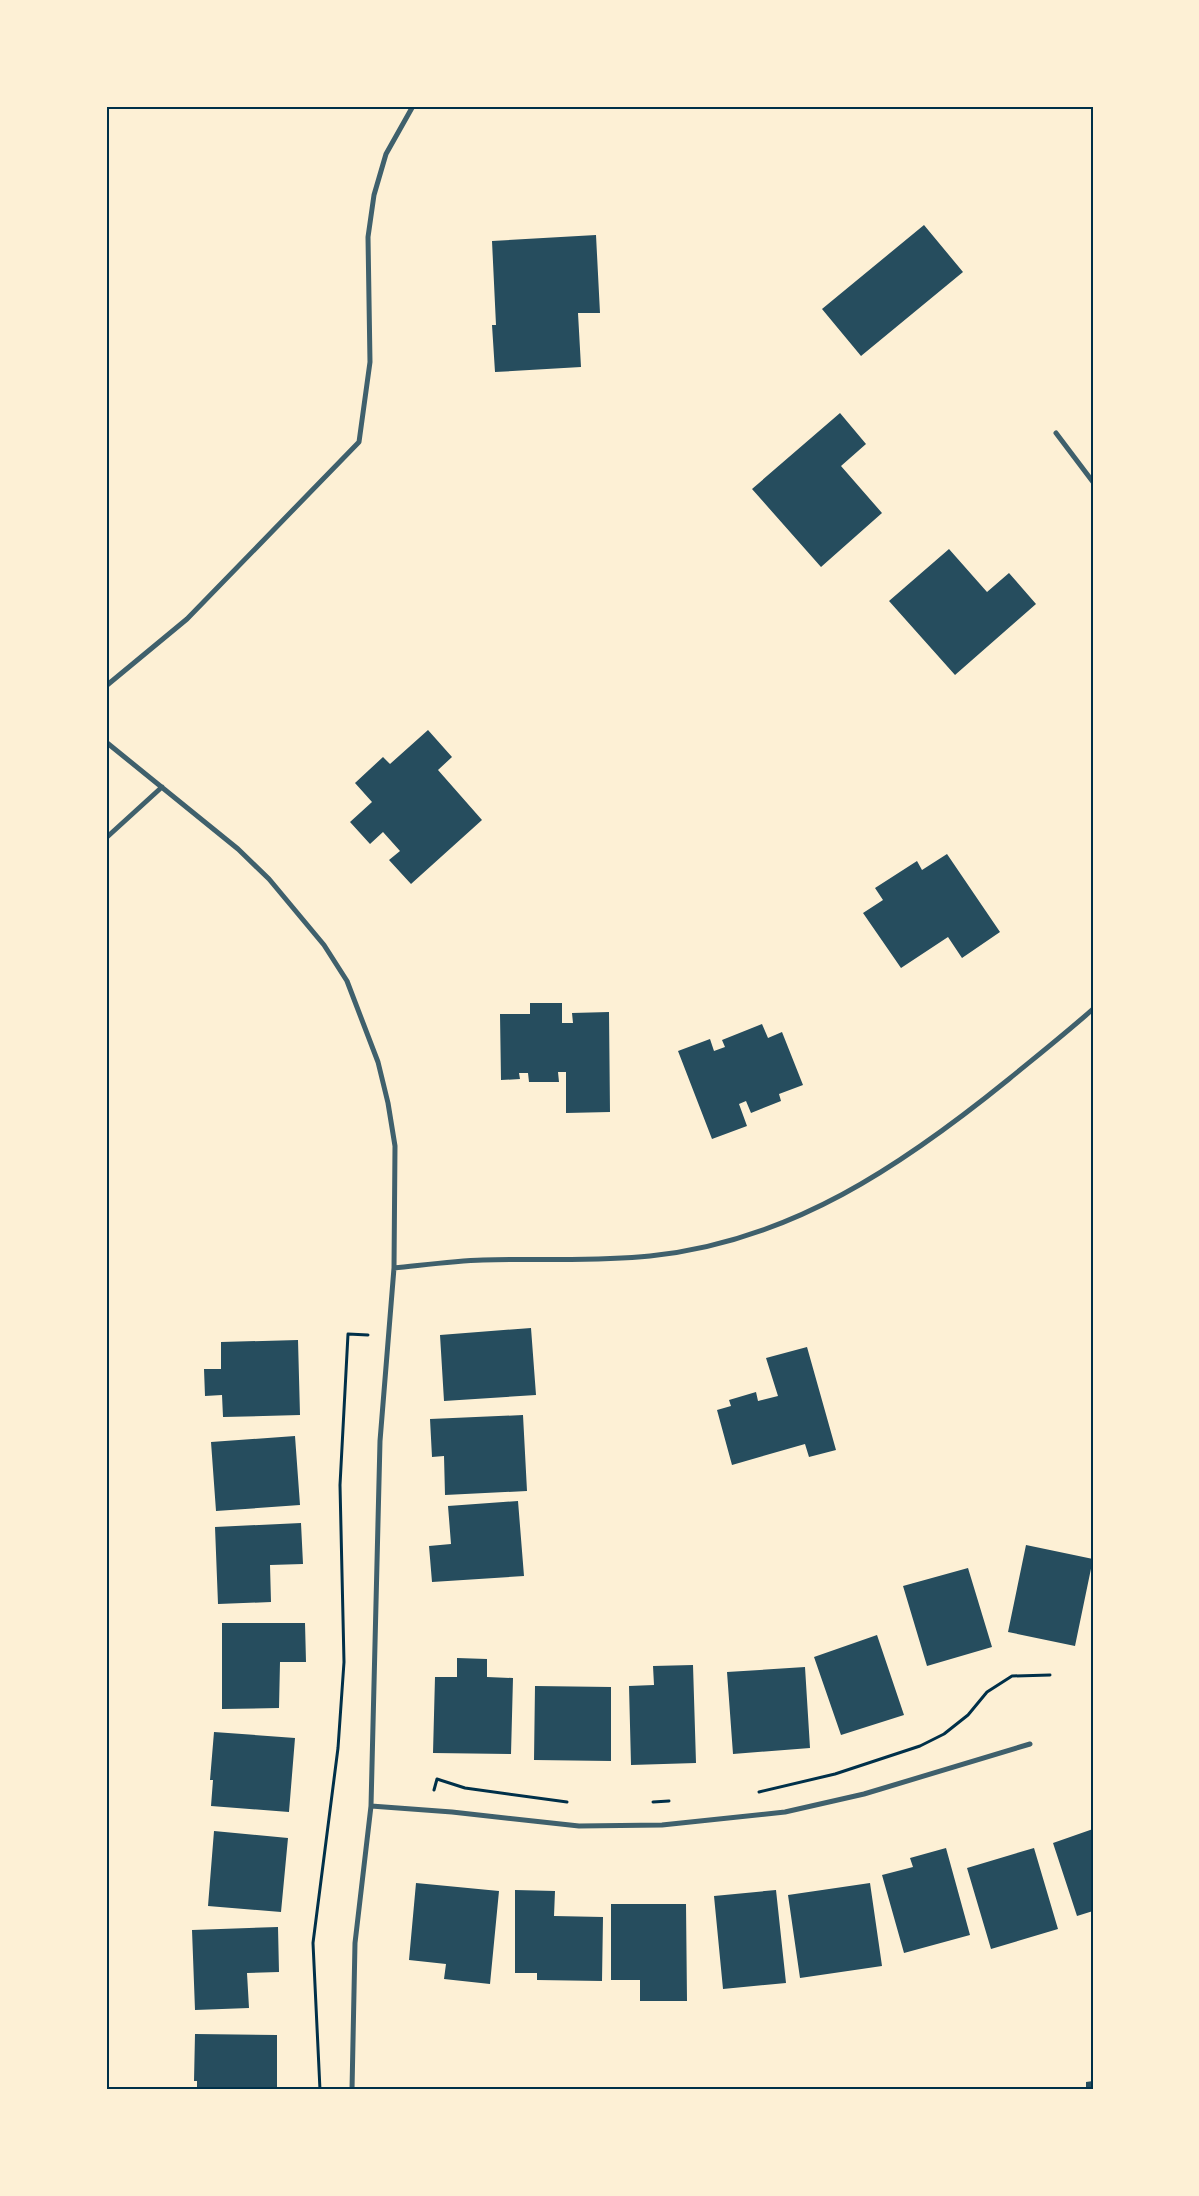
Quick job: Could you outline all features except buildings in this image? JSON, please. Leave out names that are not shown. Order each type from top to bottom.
[{"type":"street","points":[[106,686],[187,619],[359,442],[370,362],[368,237],[374,195],[386,154],[412,106]]},
{"type":"street","points":[[1056,433],[1093,482]]},
{"type":"street","points":[[106,742],[238,849],[269,879],[324,945],[347,981],[378,1062],[388,1103],[395,1146],[394,1268],[380,1441],[371,1806],[355,1943],[352,2090]]},
{"type":"street","points":[[106,838],[162,787]]},
{"type":"street","points":[[394,1268],[482,1260],[609,1259],[651,1256],[733,1240],[810,1211],[882,1173],[950,1126],[1093,1009]]},
{"type":"street","points":[[371,1806],[579,1826],[662,1825],[785,1812],[864,1794],[1030,1744]]},
{"type":"path","points":[[320,2090],[313,1943],[338,1748],[344,1662],[340,1485],[348,1334],[389,1336]]},
{"type":"path","points":[[752,1794],[835,1774],[920,1746],[944,1734],[968,1715],[987,1692],[1012,1676],[1050,1675]]},
{"type":"path","points":[[428,1810],[437,1779],[465,1788],[576,1803]]},
{"type":"path","points":[[644,1803],[674,1801]]}]
